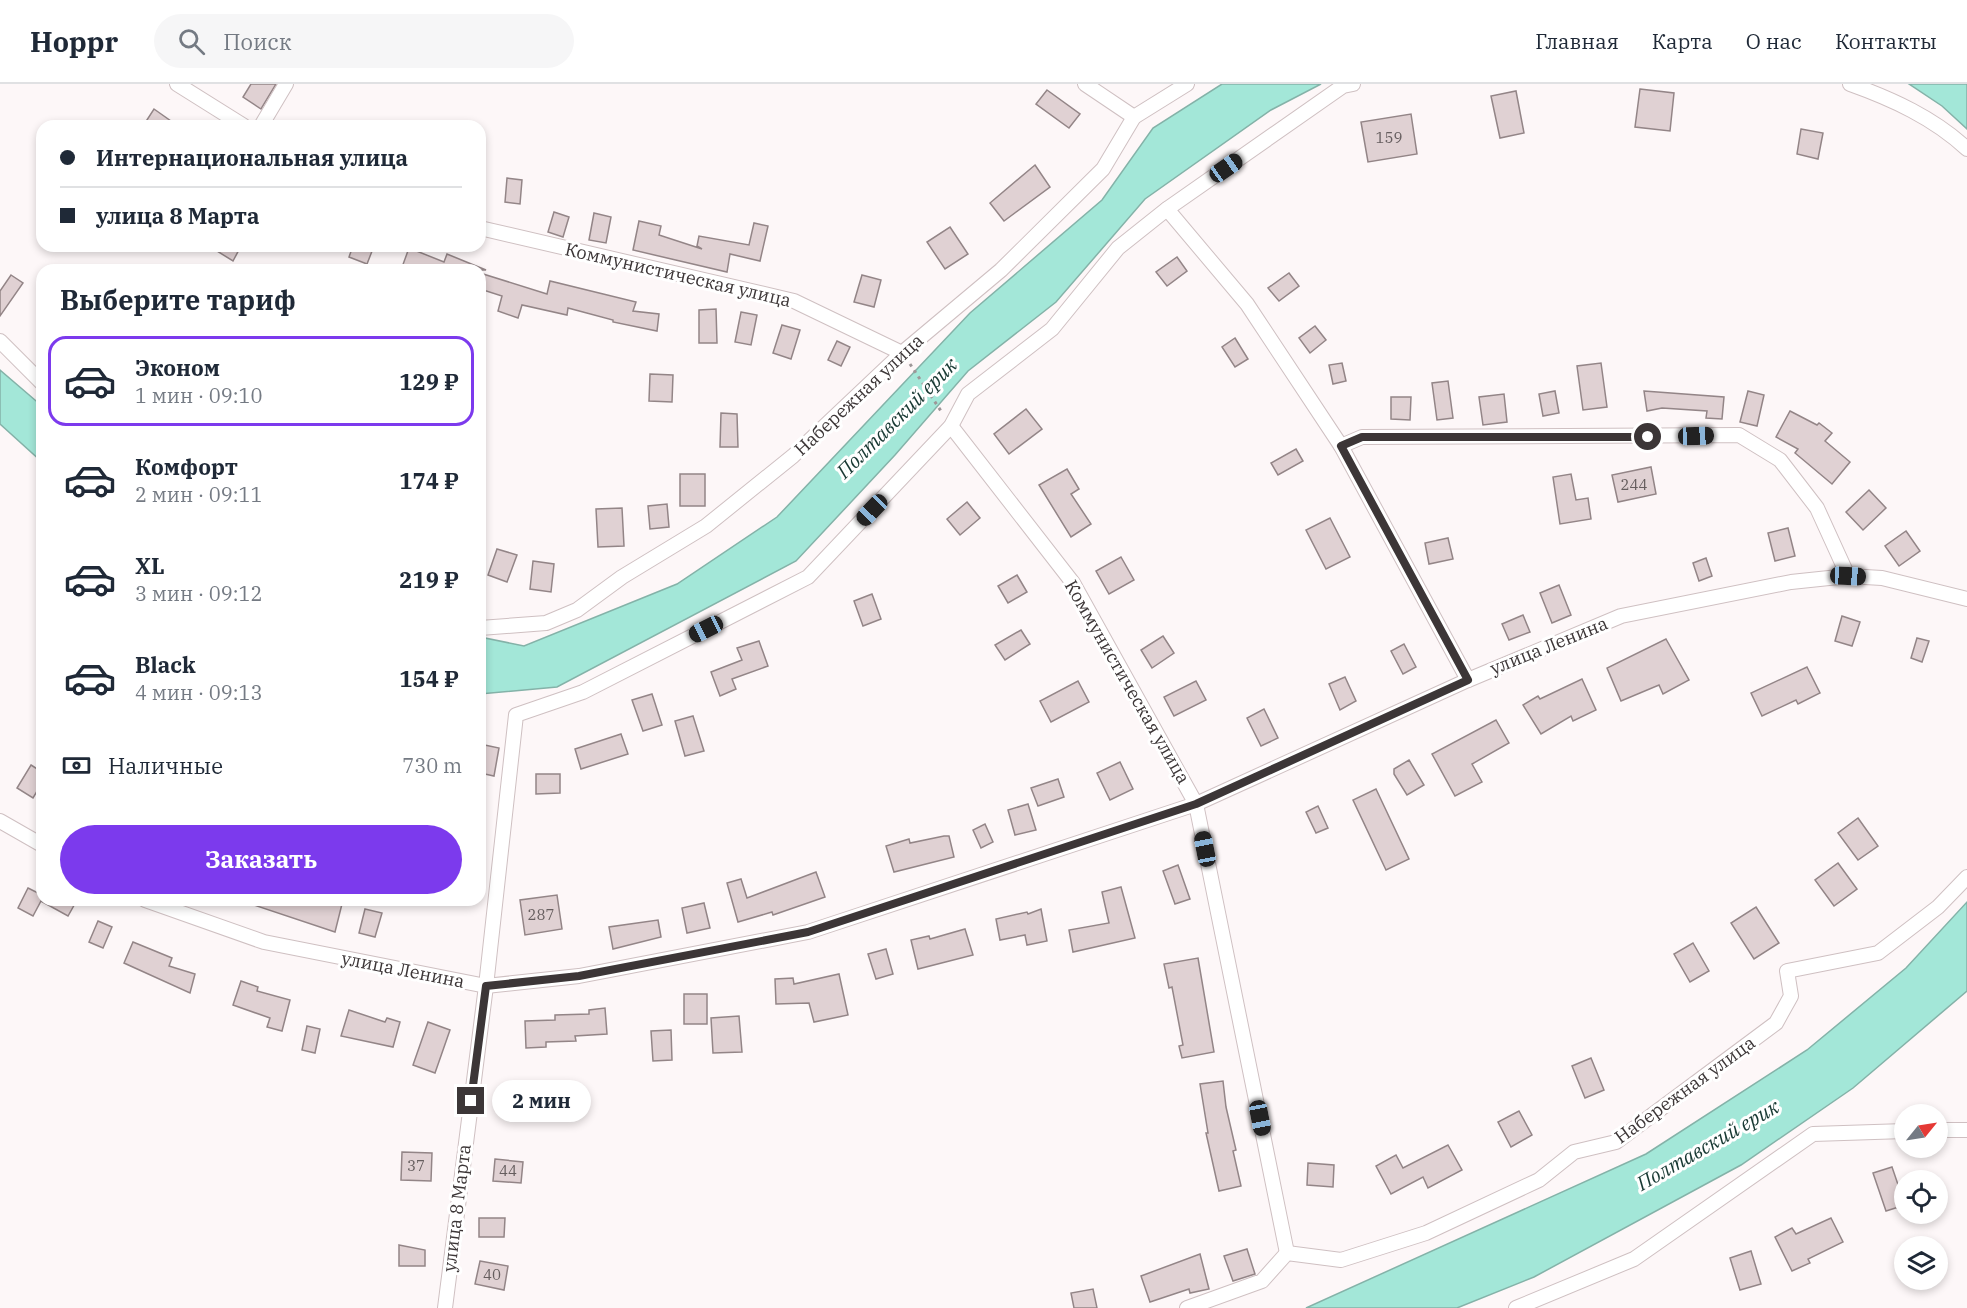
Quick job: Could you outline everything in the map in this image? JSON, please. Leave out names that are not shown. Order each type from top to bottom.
[{"type":"street","points":[[177,84],[234,120]]},
{"type":"street","points":[[265,120],[286,84]]},
{"type":"street","points":[[1085,84],[1134,117]]},
{"type":"street","name":"Набережная улица","points":[[486,628],[546,623],[577,610],[622,577],[706,526],[793,456],[902,353],[1001,270],[1103,170],[1134,117],[1187,84]]},
{"type":"street","points":[[951,426],[968,394],[1052,328],[1118,248],[1167,209],[1343,86],[1353,84]]},
{"type":"street","points":[[1850,84],[1890,99],[1950,133],[1967,149]]},
{"type":"street","points":[[1167,209],[1247,304],[1341,446],[1468,680]]},
{"type":"street","name":"Коммунистическая улица","points":[[486,229],[794,301],[902,353]]},
{"type":"street","points":[[0,341],[36,377]]},
{"type":"street","name":"Коммунистическая улица","points":[[951,426],[1073,583],[1196,804],[1287,1253]]},
{"type":"street","name":"улица 8 Марта","points":[[445,1308],[486,986],[516,715],[583,692],[808,577],[951,426]]},
{"type":"street","points":[[1341,446],[1362,437],[1739,435],[1780,460],[1817,508],[1848,576]]},
{"type":"street","name":"улица Ленина","points":[[162,906],[264,942],[486,986],[579,976],[808,932],[1196,804],[1468,680],[1622,616],[1791,582],[1848,576],[1882,578],[1967,599]]},
{"type":"street","points":[[0,821],[36,842]]},
{"type":"street","name":"Набережная улица","points":[[1287,1253],[1341,1260],[1426,1233],[1539,1180],[1574,1152],[1616,1142],[1776,1023],[1791,996],[1787,971],[1878,953],[1938,907],[1967,877]]},
{"type":"street","points":[[1948,1130],[1967,1130]]},
{"type":"street","points":[[1516,1308],[1634,1259],[1813,1134],[1894,1131]]},
{"type":"street","points":[[1187,1308],[1262,1281],[1287,1253]]},
{"type":"path","points":[[902,353],[951,426]]},
{"type":"water","name":"Полтавский ерик","points":[[1222,84],[1321,84],[1271,110],[1145,199],[1056,302],[968,371],[895,455],[796,561],[557,687],[486,693],[486,638],[524,646],[677,584],[777,517],[970,313],[1102,200],[1153,128]]},
{"type":"water","points":[[1909,84],[1967,84],[1967,129],[1942,106]]},
{"type":"water","points":[[0,370],[36,401],[36,457],[0,424]]},
{"type":"water","name":"Полтавский ерик","points":[[1967,902],[1967,991],[1853,1088],[1741,1165],[1534,1277],[1457,1308],[1306,1308],[1646,1154],[1807,1050],[1906,968]]},
{"type":"building","points":[[251,84],[276,84],[261,109],[243,97]]},
{"type":"building","points":[[1640,89],[1674,93],[1670,131],[1635,127]]},
{"type":"building","points":[[1047,90],[1080,114],[1069,128],[1036,104]]},
{"type":"building","points":[[1516,91],[1524,133],[1500,138],[1491,96]]},
{"type":"building","points":[[154,109],[170,120],[147,120]]},
{"type":"building","points":[[1411,114],[1417,154],[1368,162],[1361,122]]},
{"type":"building","points":[[1801,129],[1823,133],[1818,159],[1797,154]]},
{"type":"building","points":[[1035,165],[1050,187],[1004,221],[990,203]]},
{"type":"building","points":[[507,178],[522,180],[520,204],[505,202]]},
{"type":"building","points":[[554,212],[569,217],[563,237],[548,232]]},
{"type":"building","points":[[594,213],[611,217],[606,243],[589,240]]},
{"type":"building","points":[[639,221],[661,226],[659,235],[702,249],[697,246],[699,236],[749,245],[754,223],[768,226],[760,261],[730,254],[727,272],[633,250]]},
{"type":"building","points":[[950,227],[968,254],[945,269],[927,242]]},
{"type":"building","points":[[219,252],[238,252],[233,261]]},
{"type":"building","points":[[351,252],[372,252],[367,264],[349,257]]},
{"type":"building","points":[[408,252],[419,252],[444,262],[447,254],[471,264],[403,264]]},
{"type":"building","points":[[1177,257],[1187,271],[1167,286],[1156,272]]},
{"type":"building","points":[[1289,273],[1299,286],[1279,301],[1268,288]]},
{"type":"building","points":[[11,275],[23,283],[0,316],[0,291]]},
{"type":"building","points":[[486,275],[547,294],[550,281],[636,302],[633,311],[659,314],[657,331],[613,322],[613,320],[568,308],[567,315],[522,305],[518,318],[498,311],[502,296],[486,291]]},
{"type":"building","points":[[862,275],[881,280],[874,307],[854,302]]},
{"type":"building","points":[[716,309],[717,343],[699,343],[699,310]]},
{"type":"building","points":[[741,312],[757,315],[751,345],[735,342]]},
{"type":"building","points":[[782,325],[800,330],[791,359],[773,353]]},
{"type":"building","points":[[1315,326],[1326,340],[1310,353],[1299,338]]},
{"type":"building","points":[[1235,338],[1248,359],[1235,367],[1222,347]]},
{"type":"building","points":[[837,341],[850,347],[841,366],[828,360]]},
{"type":"building","points":[[1342,363],[1346,381],[1333,384],[1329,365]]},
{"type":"building","points":[[1601,363],[1607,407],[1583,410],[1577,366]]},
{"type":"building","points":[[650,374],[673,375],[672,402],[649,401]]},
{"type":"building","points":[[1448,381],[1453,418],[1437,420],[1432,383]]},
{"type":"building","points":[[1555,391],[1559,413],[1543,416],[1539,394]]},
{"type":"building","points":[[1644,391],[1724,397],[1722,419],[1706,418],[1707,411],[1662,408],[1647,411]]},
{"type":"building","points":[[1748,391],[1764,395],[1757,426],[1740,422]]},
{"type":"building","points":[[1504,394],[1507,422],[1483,425],[1479,397]]},
{"type":"building","points":[[1391,397],[1411,397],[1410,420],[1391,419]]},
{"type":"building","points":[[1026,409],[1042,429],[1009,454],[994,434]]},
{"type":"building","points":[[1790,411],[1817,425],[1819,423],[1832,433],[1825,441],[1850,462],[1832,484],[1795,453],[1798,449],[1776,437]]},
{"type":"building","points":[[721,413],[737,414],[738,447],[720,447]]},
{"type":"building","points":[[1296,449],[1303,461],[1278,475],[1271,463]]},
{"type":"building","points":[[1651,467],[1656,494],[1618,502],[1612,475]]},
{"type":"building","points":[[1067,469],[1079,489],[1071,494],[1091,524],[1071,537],[1039,485]]},
{"type":"building","points":[[680,474],[705,474],[705,506],[680,506]]},
{"type":"building","points":[[1571,474],[1576,500],[1588,498],[1591,519],[1560,524],[1553,477]]},
{"type":"building","points":[[1869,490],[1886,508],[1863,530],[1846,512]]},
{"type":"building","points":[[967,502],[980,518],[960,535],[947,519]]},
{"type":"building","points":[[667,504],[669,527],[650,529],[648,506]]},
{"type":"building","points":[[622,508],[624,546],[598,547],[596,509]]},
{"type":"building","points":[[1330,518],[1350,557],[1326,569],[1306,530]]},
{"type":"building","points":[[1788,528],[1795,556],[1775,561],[1768,533]]},
{"type":"building","points":[[1906,531],[1920,551],[1899,566],[1885,546]]},
{"type":"building","points":[[1448,538],[1453,559],[1429,564],[1425,543]]},
{"type":"building","points":[[497,549],[517,555],[507,582],[488,575]]},
{"type":"building","points":[[1121,557],[1134,580],[1109,594],[1096,571]]},
{"type":"building","points":[[1706,558],[1712,576],[1699,581],[1693,563]]},
{"type":"building","points":[[533,561],[554,564],[551,592],[530,589]]},
{"type":"building","points":[[1017,575],[1027,592],[1008,603],[998,586]]},
{"type":"building","points":[[1559,585],[1571,615],[1552,623],[1540,593]]},
{"type":"building","points":[[872,594],[881,619],[863,626],[854,601]]},
{"type":"building","points":[[1523,615],[1530,632],[1509,640],[1502,624]]},
{"type":"building","points":[[1842,616],[1860,622],[1852,646],[1835,641]]},
{"type":"building","points":[[1021,630],[1030,644],[1005,660],[995,645]]},
{"type":"building","points":[[1163,636],[1174,653],[1152,668],[1141,650]]},
{"type":"building","points":[[1917,638],[1929,641],[1922,662],[1911,658]]},
{"type":"building","points":[[1666,639],[1689,680],[1663,694],[1659,685],[1621,701],[1607,668]]},
{"type":"building","points":[[759,641],[768,666],[732,679],[736,689],[720,696],[711,672],[742,660],[737,648]]},
{"type":"building","points":[[1404,644],[1416,667],[1403,674],[1391,651]]},
{"type":"building","points":[[1807,667],[1820,693],[1798,704],[1796,700],[1762,716],[1751,693]]},
{"type":"building","points":[[1345,677],[1356,701],[1340,710],[1329,684]]},
{"type":"building","points":[[1582,679],[1596,710],[1573,721],[1571,716],[1541,734],[1523,705],[1538,696],[1540,699]]},
{"type":"building","points":[[1078,681],[1089,702],[1051,722],[1040,701]]},
{"type":"building","points":[[1196,681],[1206,700],[1174,716],[1164,697]]},
{"type":"building","points":[[652,694],[662,725],[643,731],[632,700]]},
{"type":"building","points":[[1264,709],[1278,738],[1261,746],[1247,718]]},
{"type":"building","points":[[693,716],[704,751],[685,756],[675,721]]},
{"type":"building","points":[[1496,720],[1509,743],[1472,764],[1482,782],[1455,796],[1432,754]]},
{"type":"building","points":[[621,734],[628,754],[581,769],[575,749]]},
{"type":"building","points":[[486,745],[499,748],[494,776],[486,774]]},
{"type":"building","points":[[1409,760],[1424,785],[1407,795],[1394,774],[1394,769]]},
{"type":"building","points":[[1120,762],[1133,789],[1110,800],[1097,773]]},
{"type":"building","points":[[31,765],[36,768],[36,793],[33,798],[17,788]]},
{"type":"building","points":[[536,774],[560,774],[560,793],[536,794]]},
{"type":"building","points":[[1058,779],[1064,797],[1038,806],[1031,788]]},
{"type":"building","points":[[1376,789],[1409,859],[1386,870],[1353,800]]},
{"type":"building","points":[[1028,804],[1036,830],[1015,835],[1008,810]]},
{"type":"building","points":[[1318,806],[1328,828],[1316,833],[1306,812]]},
{"type":"building","points":[[1858,818],[1878,846],[1858,860],[1838,833]]},
{"type":"building","points":[[985,824],[993,842],[981,848],[973,830]]},
{"type":"building","points":[[949,836],[954,857],[894,872],[886,846],[909,839],[910,843]]},
{"type":"building","points":[[1838,863],[1857,889],[1834,906],[1815,880]]},
{"type":"building","points":[[1178,865],[1190,899],[1175,904],[1163,871]]},
{"type":"building","points":[[816,872],[825,897],[773,915],[772,912],[738,922],[727,883],[741,879],[747,898]]},
{"type":"building","points":[[1121,887],[1135,938],[1073,952],[1069,930],[1109,923],[1102,892]]},
{"type":"building","points":[[28,888],[36,892],[36,906],[38,906],[33,916],[18,908]]},
{"type":"building","points":[[557,895],[562,929],[525,935],[520,900]]},
{"type":"building","points":[[704,903],[710,928],[687,933],[682,908]]},
{"type":"building","points":[[50,906],[74,906],[68,916]]},
{"type":"building","points":[[257,906],[342,906],[335,932]]},
{"type":"building","points":[[1756,907],[1779,943],[1754,959],[1731,923]]},
{"type":"building","points":[[365,909],[382,913],[375,937],[359,933]]},
{"type":"building","points":[[1041,909],[1047,941],[1027,945],[1025,935],[1000,940],[996,919],[1027,912],[1028,914]]},
{"type":"building","points":[[658,920],[661,937],[613,949],[609,927]]},
{"type":"building","points":[[98,921],[112,927],[103,948],[89,942]]},
{"type":"building","points":[[965,929],[973,955],[918,969],[911,940],[929,936],[930,939]]},
{"type":"building","points":[[133,942],[172,958],[169,966],[195,974],[190,993],[124,963]]},
{"type":"building","points":[[1693,943],[1709,971],[1690,982],[1674,954]]},
{"type":"building","points":[[886,949],[893,974],[876,979],[868,954]]},
{"type":"building","points":[[1198,958],[1214,1052],[1182,1058],[1179,1046],[1183,1045],[1172,987],[1169,988],[1164,964]]},
{"type":"building","points":[[839,974],[848,1015],[814,1022],[809,1003],[776,1004],[775,979],[793,978],[794,984]]},
{"type":"building","points":[[241,981],[258,987],[257,991],[290,1000],[282,1031],[267,1027],[270,1018],[233,1005]]},
{"type":"building","points":[[684,994],[707,994],[707,1024],[684,1024]]},
{"type":"building","points":[[605,1008],[607,1034],[575,1036],[576,1041],[546,1042],[546,1047],[526,1048],[525,1021],[555,1020],[555,1015],[589,1014],[589,1010]]},
{"type":"building","points":[[349,1010],[385,1022],[387,1018],[400,1022],[393,1047],[341,1036]]},
{"type":"building","points":[[739,1016],[742,1052],[713,1053],[711,1018]]},
{"type":"building","points":[[428,1022],[450,1030],[435,1073],[413,1065]]},
{"type":"building","points":[[307,1026],[320,1029],[315,1053],[302,1050]]},
{"type":"building","points":[[671,1030],[672,1060],[653,1061],[651,1031]]},
{"type":"building","points":[[1591,1058],[1604,1090],[1585,1098],[1572,1066]]},
{"type":"building","points":[[1223,1081],[1226,1107],[1236,1150],[1233,1151],[1241,1186],[1219,1191],[1206,1133],[1208,1133],[1200,1084]]},
{"type":"building","points":[[1519,1111],[1532,1135],[1511,1147],[1498,1122]]},
{"type":"building","points":[[1448,1145],[1462,1170],[1428,1188],[1423,1177],[1391,1194],[1376,1166],[1396,1155],[1403,1168]]},
{"type":"building","points":[[402,1152],[432,1153],[431,1181],[401,1180]]},
{"type":"building","points":[[495,1159],[523,1162],[521,1183],[493,1181]]},
{"type":"building","points":[[1308,1163],[1334,1165],[1333,1187],[1307,1185]]},
{"type":"building","points":[[1892,1167],[1894,1208],[1886,1211],[1873,1173]]},
{"type":"building","points":[[479,1218],[505,1218],[504,1237],[479,1237]]},
{"type":"building","points":[[1831,1218],[1843,1242],[1808,1259],[1810,1263],[1792,1271],[1775,1237],[1792,1228],[1796,1234]]},
{"type":"building","points":[[399,1245],[425,1250],[425,1266],[399,1266]]},
{"type":"building","points":[[1247,1249],[1255,1274],[1233,1281],[1224,1256]]},
{"type":"building","points":[[1751,1251],[1761,1284],[1740,1290],[1730,1258]]},
{"type":"building","points":[[1200,1254],[1209,1289],[1190,1293],[1189,1289],[1150,1302],[1141,1276]]},
{"type":"building","points":[[480,1261],[508,1266],[504,1290],[475,1284]]},
{"type":"building","points":[[1093,1289],[1097,1308],[1074,1308],[1071,1293]]},
{"type":"route","points":[[471,1101],[486,986],[579,976],[808,932],[1196,804],[1468,680],[1341,446],[1362,437],[1648,437]]}]
